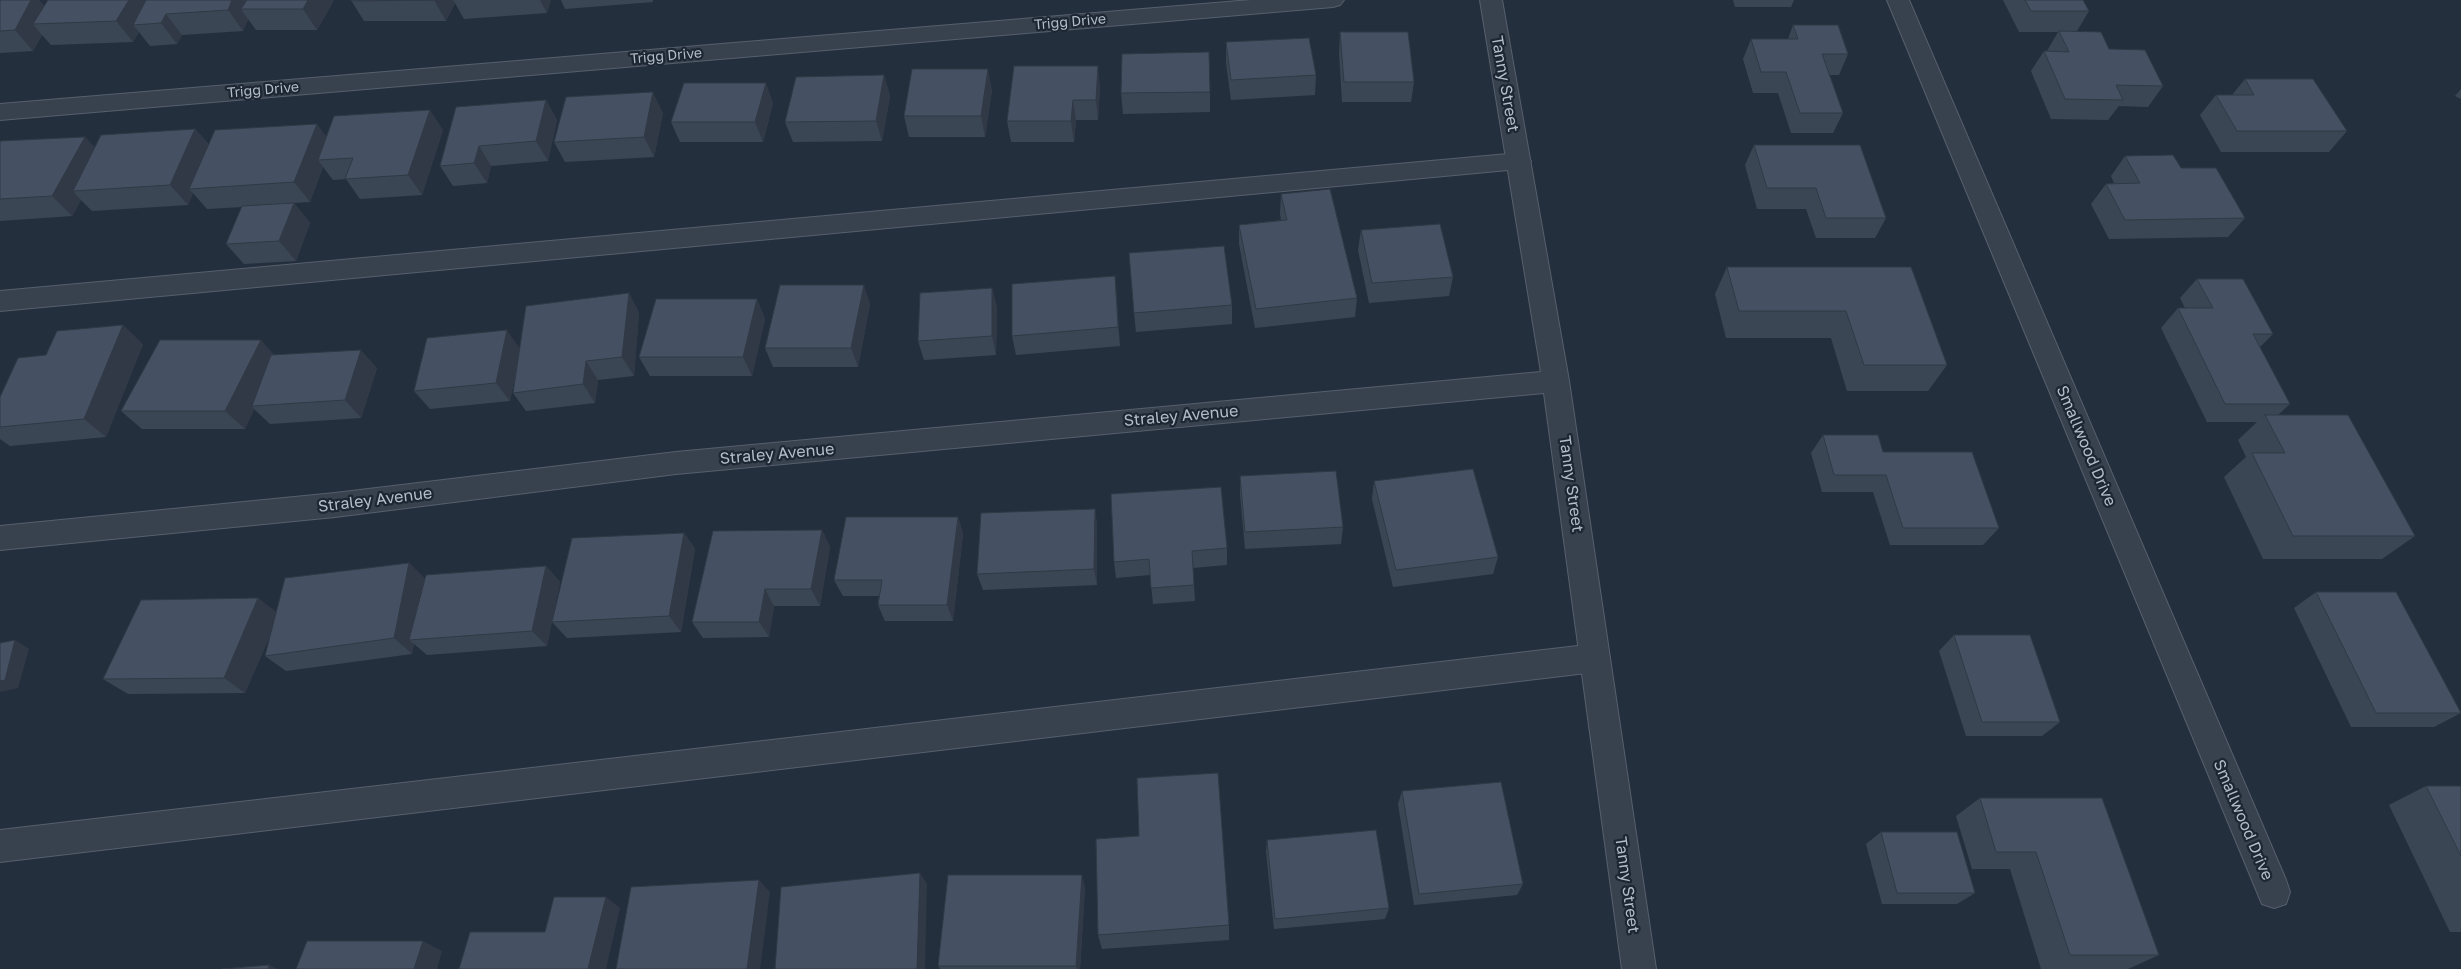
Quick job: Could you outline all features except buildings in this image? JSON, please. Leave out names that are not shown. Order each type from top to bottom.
[{"type":"street","name":"Trigg Drive","points":[[0,112],[1333,0]]},
{"type":"street","name":"Tanny Street","points":[[1491,0],[1556,381],[1639,969]]},
{"type":"street","name":"Smallwood Drive","points":[[1898,0],[2274,892]]},
{"type":"street","points":[[0,301],[1519,161]]},
{"type":"street","name":"Straley Avenue","points":[[0,538],[336,505],[686,462],[1556,381]]},
{"type":"street","points":[[0,846],[1595,658]]}]
